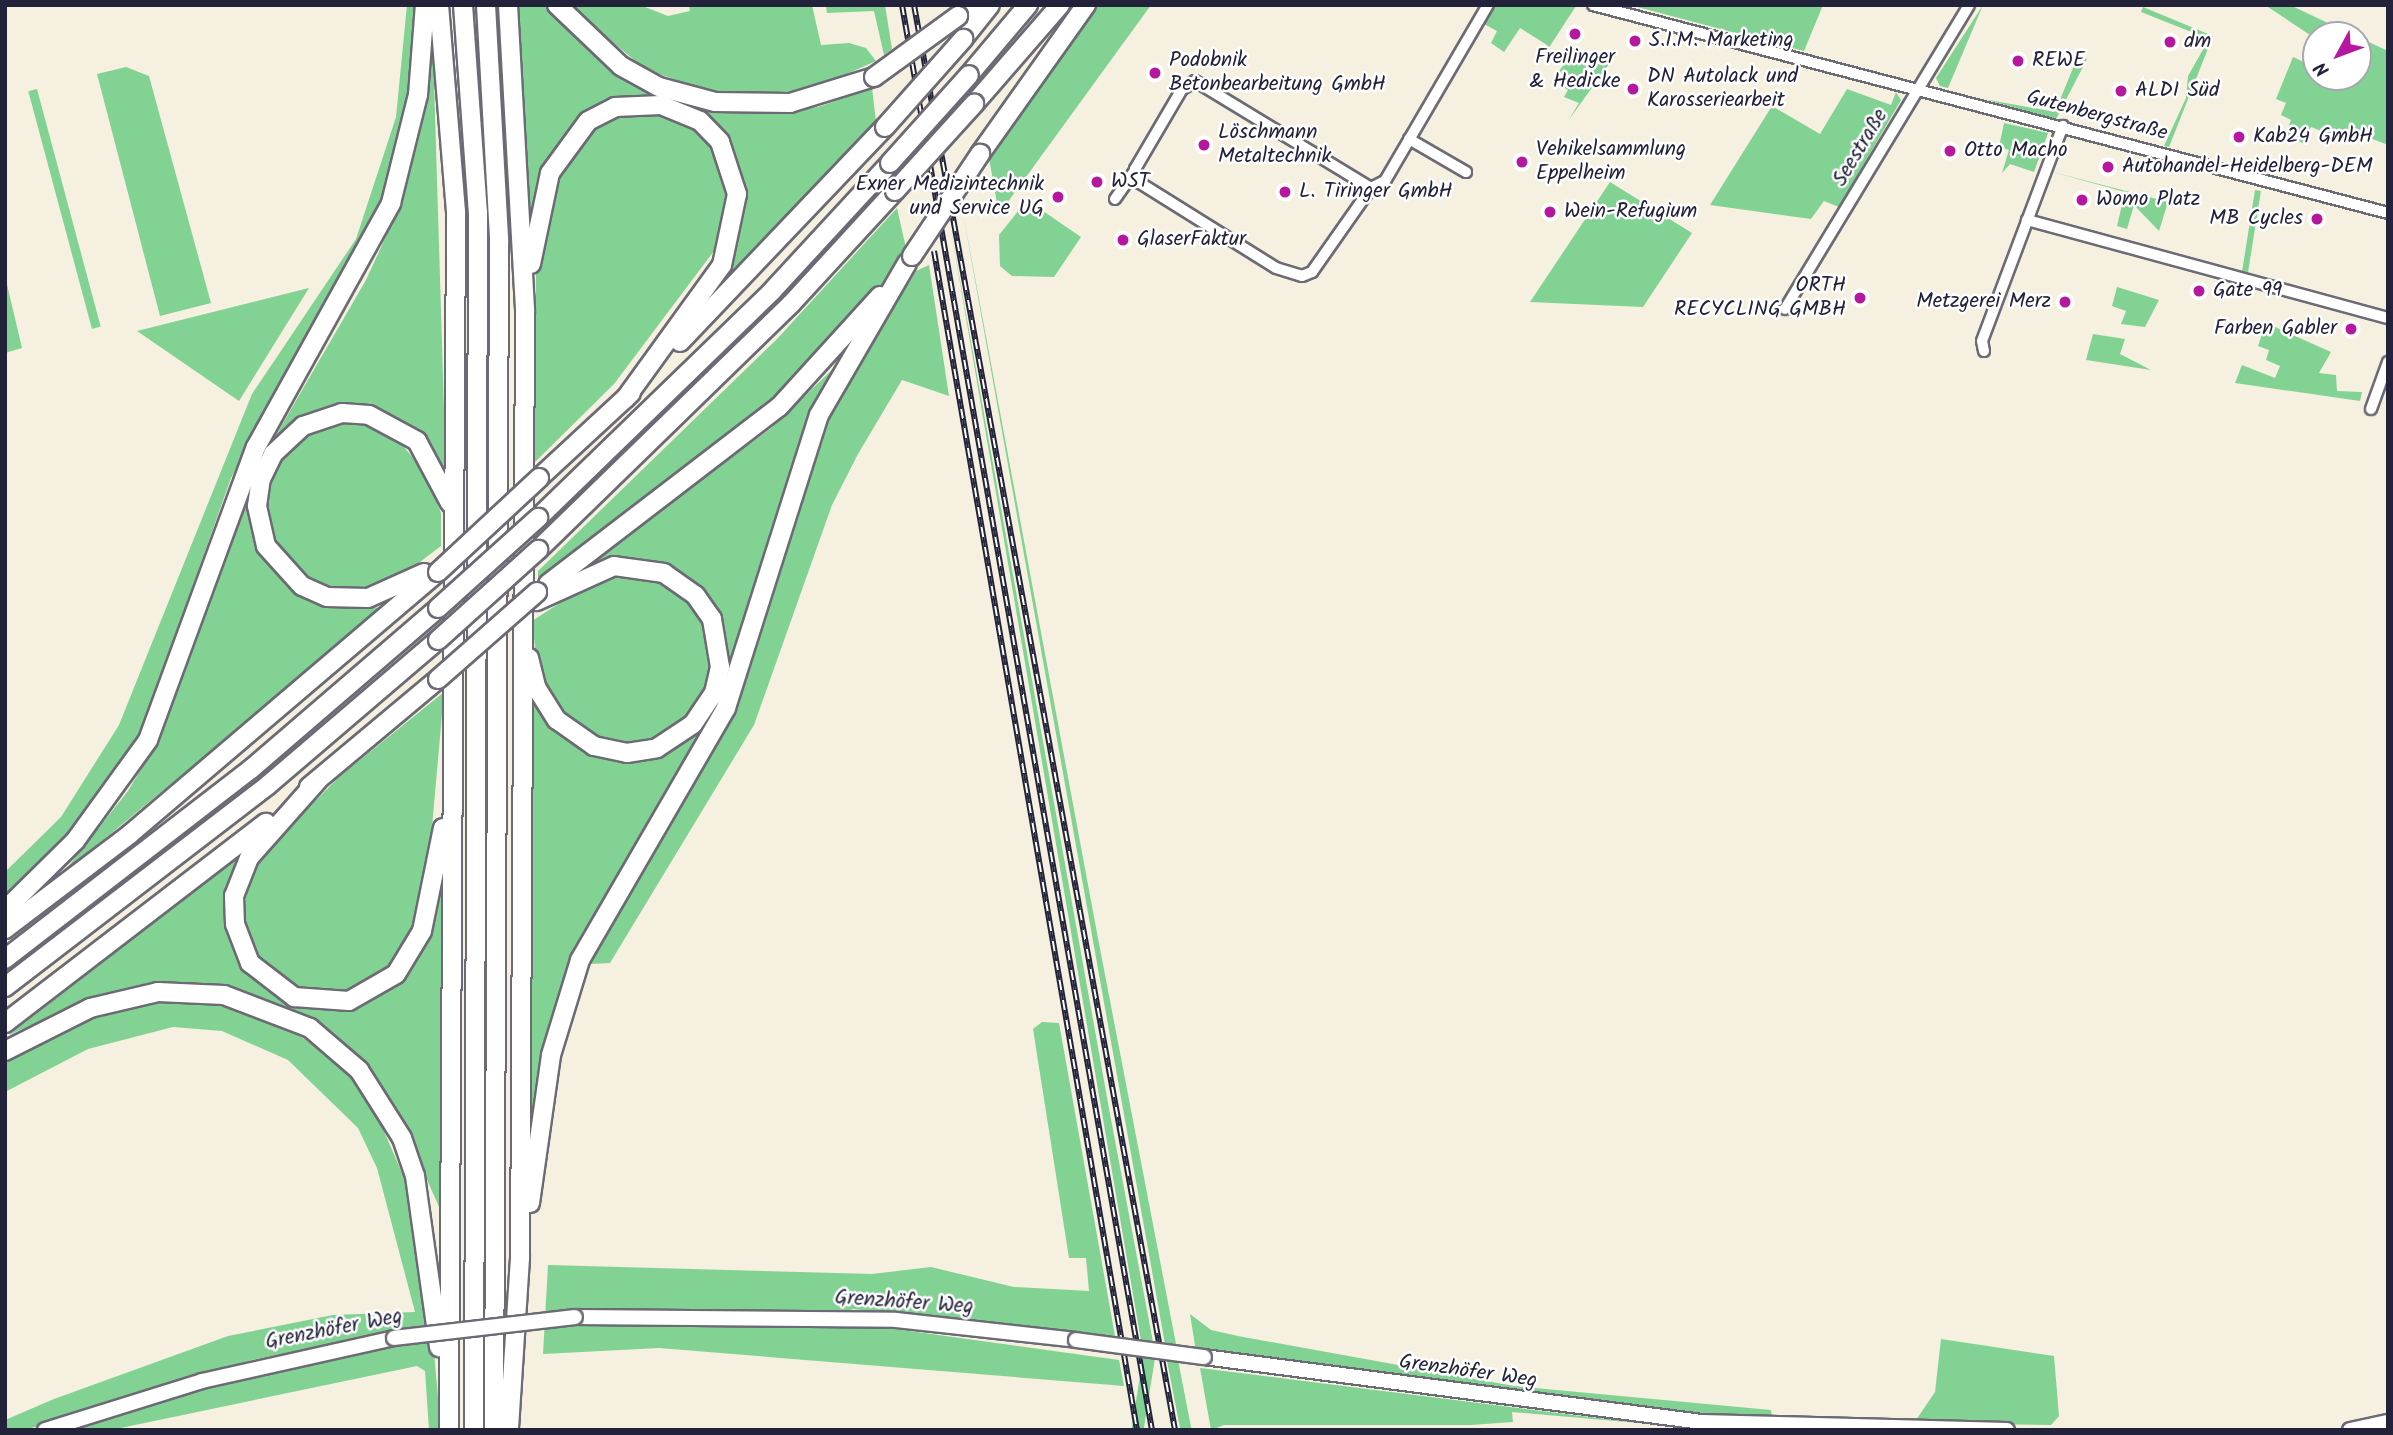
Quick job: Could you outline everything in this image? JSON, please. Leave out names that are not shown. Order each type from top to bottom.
[{"type":"highway","points":[[5,910],[84,831],[148,740],[256,447],[391,203],[418,95],[425,5]]},
{"type":"highway","points":[[439,5],[456,212],[449,1429]]},
{"type":"highway","points":[[463,5],[478,212],[474,1430]]},
{"type":"highway","points":[[486,5],[499,241],[494,1430]]},
{"type":"highway","points":[[508,5],[525,313],[517,618],[520,1258],[509,1430]]},
{"type":"highway","points":[[557,5],[621,66],[659,86],[715,102],[790,103],[874,77],[964,11]]},
{"type":"highway","points":[[5,929],[130,834],[463,548],[625,400],[885,127],[990,5]]},
{"type":"highway","points":[[5,959],[251,769],[538,518],[772,291],[969,75],[1028,5]]},
{"type":"highway","points":[[5,987],[268,785],[438,640],[538,550],[791,304],[974,104],[1060,5]]},
{"type":"highway","points":[[520,1258],[551,1055],[580,960],[726,708],[819,415],[909,260],[980,154],[1086,5]]},
{"type":"highway","points":[[525,313],[543,197],[557,158],[576,132],[602,112],[631,104],[661,105],[700,121],[733,169],[733,233],[699,301],[625,400]]},
{"type":"highway","points":[[5,1023],[173,900],[438,679],[517,618],[537,596],[779,407],[830,357],[909,260]]},
{"type":"highway","points":[[438,567],[368,598],[327,597],[302,586],[281,569],[261,533],[257,506],[266,466],[292,434],[315,420],[342,413],[382,419],[426,451],[446,488],[455,527]]},
{"type":"highway","points":[[517,618],[536,687],[557,720],[581,740],[611,751],[642,752],[683,734],[703,713],[718,680],[718,637],[704,606],[682,583],[649,568],[614,566],[537,596]]},
{"type":"highway","points":[[318,780],[249,858],[233,910],[243,951],[270,983],[307,1001],[335,1003],[385,983],[422,931],[435,892],[453,763]]},
{"type":"highway","points":[[5,1051],[90,1008],[126,996],[191,990],[252,1003],[333,1045],[382,1101],[415,1176],[449,1429]]},
{"type":"main road","name":"Grenzhöfer Weg","points":[[45,1430],[202,1381],[394,1338],[575,1317],[896,1320],[1076,1340],[1584,1410],[1768,1425],[2007,1430]]},
{"type":"main road","points":[[2350,1430],[2366,1429],[2388,1422]]},
{"type":"street","points":[[1135,169],[1142,184],[1285,273],[1302,276],[1320,264],[1371,188],[1385,181],[1488,5]]},
{"type":"street","name":"Gutenbergstraße","points":[[1593,5],[2388,213]]},
{"type":"street","name":"Seestraße","points":[[1785,309],[1969,5]]},
{"type":"street","points":[[1115,199],[1182,89],[1195,81],[1371,188]]},
{"type":"street","points":[[1984,351],[1982,341],[2063,126]]},
{"type":"street","points":[[1409,139],[1466,172]]},
{"type":"street","points":[[2027,220],[2388,318]]},
{"type":"street","points":[[2371,409],[2388,362]]},
{"type":"green space","points":[[407,5],[416,5],[413,76],[396,163],[367,236],[231,478],[140,735],[69,840],[5,901],[5,872],[61,817],[119,725],[252,394],[356,239],[396,117]]},
{"type":"green space","points":[[516,5],[548,5],[596,56],[651,90],[709,108],[769,113],[818,107],[872,88],[876,121],[716,292],[744,211],[614,384],[533,464],[536,274],[547,208],[574,148],[562,139],[555,149],[530,214]]},
{"type":"green space","points":[[568,5],[640,5],[668,16],[690,11],[689,5],[812,5],[821,45],[849,43],[866,48],[876,61],[808,91],[716,94],[645,69]]},
{"type":"green space","points":[[826,5],[885,5],[892,49],[884,55],[874,11],[827,13]]},
{"type":"green space","points":[[1097,5],[1151,5],[999,214],[989,158]]},
{"type":"green space","points":[[1494,5],[1576,6],[1537,66],[1547,45],[1520,28],[1504,52],[1491,43],[1497,31],[1484,24]]},
{"type":"green space","points":[[1630,5],[1823,5],[1804,51]]},
{"type":"green space","points":[[1983,5],[1948,88],[1940,86],[1936,78]]},
{"type":"green space","points":[[2290,5],[2324,21],[2302,21],[2302,30],[2268,7]]},
{"type":"green space","points":[[2143,7],[2213,36],[2169,147],[2164,146],[2186,98],[2188,76],[2209,39],[2141,12]]},
{"type":"green space","points":[[2372,44],[2388,51],[2388,145],[2355,132],[2350,142],[2311,127],[2303,143],[2285,136],[2291,120],[2281,115],[2286,103],[2276,99],[2293,57],[2302,61],[2302,91],[2372,91]]},
{"type":"green space","points":[[433,49],[446,474],[407,424],[398,440],[425,472],[441,513],[441,546],[362,606],[381,608],[340,644],[62,874],[128,791],[159,739],[250,480],[366,280],[394,219],[417,144]]},
{"type":"green space","points":[[1576,49],[1609,64],[1568,121],[1579,103],[1564,97],[1568,90],[1552,80]]},
{"type":"green space","points":[[2078,56],[2087,59],[2056,119],[1984,99],[2055,112]]},
{"type":"green space","points":[[126,67],[149,76],[211,303],[160,316],[97,74]]},
{"type":"green space","points":[[37,89],[101,327],[92,329],[28,91]]},
{"type":"green space","points":[[1847,89],[1891,105],[1896,92],[1901,100],[1839,207],[1824,201],[1811,219],[1710,205],[1772,106],[1820,134]]},
{"type":"green space","points":[[2004,123],[2048,133],[2034,172],[2010,164],[2002,173],[2009,150],[1999,147]]},
{"type":"green space","points":[[2049,171],[2168,202],[2159,231],[2134,205],[2127,229],[2117,226],[2125,192]]},
{"type":"green space","points":[[1610,182],[1692,233],[1643,307],[1530,302]]},
{"type":"green space","points":[[2255,190],[2261,191],[2248,272],[2242,271]]},
{"type":"green space","points":[[1027,200],[1081,237],[1054,277],[1012,276],[1000,266],[999,235]]},
{"type":"green space","points":[[897,208],[906,248],[864,313],[757,421],[538,585],[538,571],[777,339]]},
{"type":"green space","points":[[963,213],[1097,933],[1176,1344],[1165,1344]]},
{"type":"green space","points":[[951,230],[1110,1114],[1153,1342],[1141,1341]]},
{"type":"green space","points":[[929,265],[949,396],[902,380],[858,454],[832,505],[754,725],[610,963],[570,965],[528,1131],[530,690],[554,730],[587,752],[593,738],[557,708],[538,672],[532,621],[597,579],[633,574],[645,560],[590,563],[770,429],[836,366],[797,448],[824,424],[916,271]]},
{"type":"green space","points":[[5,276],[22,348],[5,353]]},
{"type":"green space","points":[[2117,287],[2159,300],[2145,327],[2121,324],[2126,311],[2112,306]]},
{"type":"green space","points":[[309,288],[239,401],[137,331]]},
{"type":"green space","points":[[2266,323],[2331,352],[2319,373],[2336,375],[2337,391],[2362,392],[2360,401],[2235,383],[2242,365],[2275,378],[2280,366],[2266,360],[2269,350],[2258,346]]},
{"type":"green space","points":[[2093,334],[2125,339],[2120,354],[2151,370],[2086,360]]},
{"type":"green space","points":[[444,692],[428,872],[445,878],[443,1216],[398,1114],[371,1073],[322,1027],[280,1004],[238,989],[161,984],[79,1004],[9,1035],[240,856],[225,915],[243,908],[257,859],[339,777]]},
{"type":"green space","points":[[185,1000],[252,1012],[289,1028],[345,1068],[371,1101],[411,1194],[429,1324],[252,1360],[25,1430],[5,1430],[5,1420],[54,1399],[228,1336],[333,1315],[415,1312],[377,1168],[358,1128],[288,1060],[222,1031],[173,1027],[88,1049],[5,1092],[5,1058],[64,1027],[149,1002]]},
{"type":"green space","points":[[1042,1022],[1059,1023],[1115,1336],[852,1309],[844,1322],[1119,1360],[1124,1386],[659,1348],[543,1354],[548,1265],[872,1274],[931,1267],[1014,1287],[1089,1291],[1086,1258],[1069,1258],[1033,1029]]},
{"type":"green space","points":[[1190,1314],[1211,1330],[1238,1336],[1514,1386],[1771,1410],[1772,1420],[1629,1410],[1196,1352]]},
{"type":"green space","points":[[1941,1339],[2054,1356],[2059,1416],[2051,1425],[1914,1423],[1935,1392]]},
{"type":"green space","points":[[433,1341],[441,1430],[429,1430],[425,1371],[417,1366],[111,1430],[64,1430],[296,1363]]},
{"type":"green space","points":[[1143,1357],[1155,1359],[1144,1430],[1131,1430]]},
{"type":"green space","points":[[1178,1360],[1192,1430],[1180,1430],[1167,1362]]},
{"type":"green space","points":[[1200,1368],[1590,1417],[1719,1430],[1512,1412],[1513,1422],[1471,1425],[1224,1425],[1211,1430]]},
{"type":"railway","points":[[902,5],[1152,1430]]},
{"type":"railway","points":[[914,5],[1175,1430]]},
{"type":"railway","points":[[934,251],[1137,1430]]},
{"type":"place","name":"Freilinger & Hedicke","points":[[1575,34]]},
{"type":"place","name":"S.I.M. Marketing","points":[[1635,41]]},
{"type":"place","name":"dm","points":[[2170,42]]},
{"type":"place","name":"REWE","points":[[2018,61]]},
{"type":"place","name":"Podobnik Betonbearbeitung GmbH","points":[[1155,73]]},
{"type":"place","name":"DN Autolack und Karosseriearbeit","points":[[1633,89]]},
{"type":"place","name":"ALDI Süd","points":[[2121,91]]},
{"type":"place","name":"Kab24 GmbH","points":[[2239,137]]},
{"type":"place","name":"Löschmann Metaltechnik","points":[[1204,145]]},
{"type":"place","name":"Otto Macho","points":[[1950,151]]},
{"type":"place","name":"Vehikelsammlung Eppelheim","points":[[1522,162]]},
{"type":"place","name":"Autohandel-Heidelberg-DEM","points":[[2108,167]]},
{"type":"place","name":"WST","points":[[1097,182]]},
{"type":"place","name":"L. Tiringer GmbH","points":[[1285,192]]},
{"type":"place","name":"Exner Medizintechnik und Service UG","points":[[1058,197]]},
{"type":"place","name":"Womo Platz","points":[[2082,200]]},
{"type":"place","name":"Wein-Refugium","points":[[1550,212]]},
{"type":"place","name":"MB Cycles","points":[[2317,219]]},
{"type":"place","name":"GlaserFaktur","points":[[1123,240]]},
{"type":"place","name":"Gate 99","points":[[2199,291]]},
{"type":"place","name":"ORTH RECYCLING GMBH","points":[[1860,298]]},
{"type":"place","name":"Metzgerei Merz","points":[[2065,302]]},
{"type":"place","name":"Farben Gabler","points":[[2351,329]]}]
